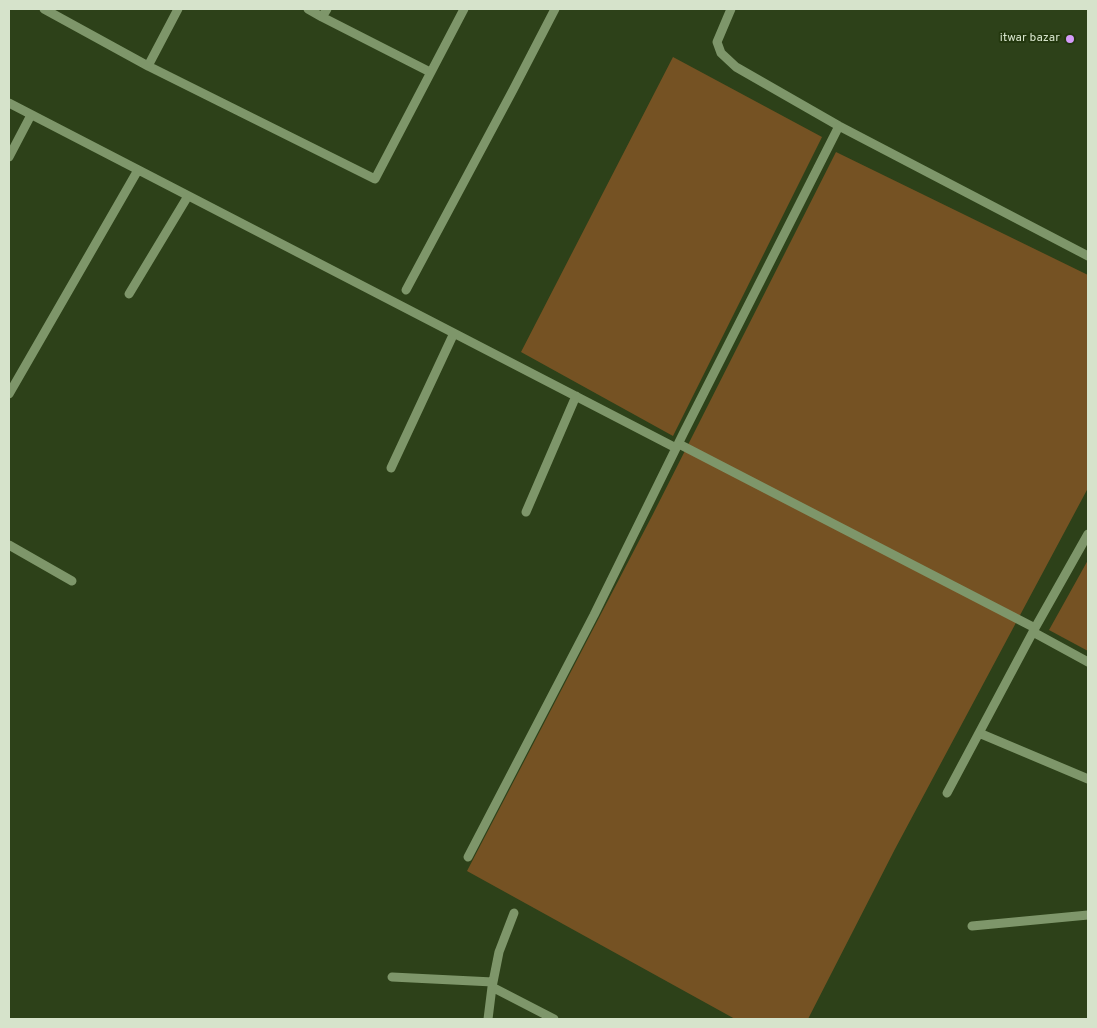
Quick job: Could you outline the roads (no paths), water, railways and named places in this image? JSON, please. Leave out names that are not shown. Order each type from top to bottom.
[{"type":"street","points":[[44,9],[148,66],[375,179],[464,9]]},
{"type":"street","points":[[148,66],[178,9]]},
{"type":"street","points":[[308,9],[324,13],[430,72]]},
{"type":"street","points":[[406,290],[555,9]]},
{"type":"street","points":[[732,9],[717,42],[721,53],[736,67],[839,126],[1088,256]]},
{"type":"street","points":[[9,103],[1034,630],[1088,662]]},
{"type":"street","points":[[9,157],[31,115]]},
{"type":"street","points":[[468,858],[594,615],[839,126]]},
{"type":"street","points":[[9,394],[138,170]]},
{"type":"street","points":[[129,294],[188,196]]},
{"type":"street","points":[[391,468],[454,333]]},
{"type":"street","points":[[526,512],[576,396]]},
{"type":"street","points":[[947,793],[1034,630],[1087,540]]},
{"type":"street","points":[[9,545],[72,582]]},
{"type":"street","points":[[979,733],[1088,779]]},
{"type":"street","points":[[488,1019],[492,985],[499,952],[514,913]]},
{"type":"street","points":[[972,926],[1088,915]]},
{"type":"street","points":[[392,977],[492,985],[554,1019]]},
{"type":"place","name":"itwar bazar","points":[[1070,39]]}]
